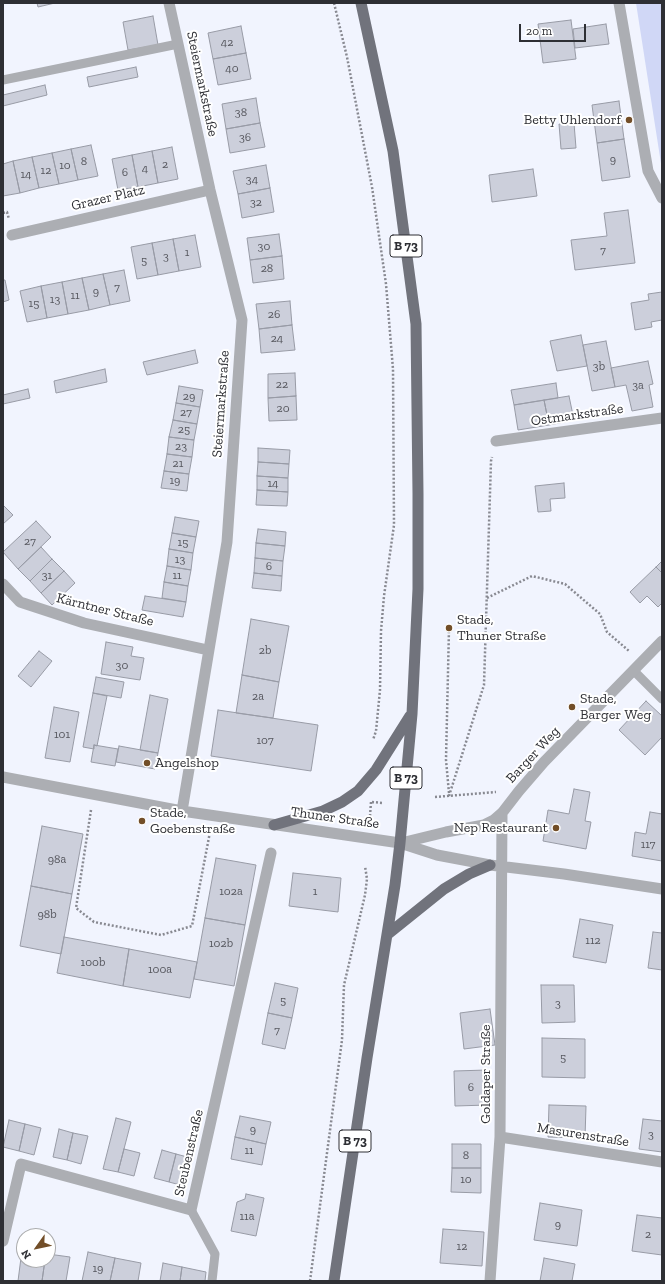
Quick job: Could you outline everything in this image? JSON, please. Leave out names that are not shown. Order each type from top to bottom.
[{"type":"main road","name":"B 73","points":[[334,1281],[367,1058],[388,934],[400,843],[412,714],[418,573],[416,324],[393,151],[361,3]]},
{"type":"main road","points":[[274,824],[323,812],[342,802],[358,791],[376,770],[412,714]]},
{"type":"main road","points":[[388,934],[444,889],[469,874],[490,865]]},
{"type":"street","name":"Steiermarkstraße","points":[[169,3],[210,190],[242,320],[227,542],[182,811]]},
{"type":"street","points":[[619,3],[648,171],[662,198]]},
{"type":"street","name":"Grazer Platz","points":[[12,235],[210,190]]},
{"type":"street","name":"Ostmarkstraße","points":[[496,441],[662,418]]},
{"type":"street","name":"Kärntner Straße","points":[[3,584],[20,602],[84,623],[208,650]]},
{"type":"street","name":"Barger Weg","points":[[400,843],[446,832],[484,826],[494,820],[502,813],[544,762],[662,641]]},
{"type":"street","name":"Thuner Straße","points":[[3,777],[182,811],[400,843],[437,856],[490,865],[538,870],[662,889]]},
{"type":"street","name":"Goldaper Straße","points":[[490,1281],[500,1136],[502,813]]},
{"type":"street","name":"Steubenstraße","points":[[3,1241],[21,1164],[191,1210],[271,853]]},
{"type":"street","name":"Masurenstraße","points":[[500,1136],[662,1162]]},
{"type":"lane","points":[[3,80],[178,44]]},
{"type":"lane","points":[[634,671],[662,699]]},
{"type":"lane","points":[[191,1210],[215,1254],[212,1281]]},
{"type":"path","points":[[334,3],[347,57],[372,187],[386,284],[393,369],[394,525],[384,596],[379,703],[376,731],[371,745]]},
{"type":"path","points":[[449,796],[484,685],[491,461],[496,441]]},
{"type":"path","points":[[487,598],[532,576],[565,584],[600,614],[607,632],[642,662]]},
{"type":"path","points":[[449,628],[446,760],[449,796]]},
{"type":"path","points":[[435,797],[519,791]]},
{"type":"path","points":[[93,794],[76,908],[94,922],[160,935],[192,926],[213,815]]},
{"type":"path","points":[[372,802],[383,803]]},
{"type":"path","points":[[310,1281],[342,1040],[344,985],[365,895],[367,879],[365,866]]},
{"type":"shaded area","points":[[636,3],[662,3],[662,170]]},
{"type":"building","points":[[37,3],[55,3],[38,7]]},
{"type":"building","points":[[153,16],[158,45],[128,50],[123,22]]},
{"type":"building","points":[[571,20],[576,59],[543,63],[538,24]]},
{"type":"building","points":[[606,24],[609,44],[575,48],[573,29]]},
{"type":"building","points":[[241,26],[246,53],[213,59],[208,33]]},
{"type":"building","points":[[246,53],[251,79],[218,85],[213,59]]},
{"type":"building","points":[[136,67],[138,77],[89,87],[87,77]]},
{"type":"building","points":[[45,85],[47,95],[3,106],[3,95]]},
{"type":"building","points":[[256,98],[260,123],[226,129],[222,104]]},
{"type":"building","points":[[619,101],[624,139],[597,143],[592,105]]},
{"type":"building","points":[[260,123],[265,147],[230,153],[226,129]]},
{"type":"building","points":[[574,123],[576,148],[561,149],[559,124]]},
{"type":"building","points":[[624,139],[630,177],[602,181],[597,143]]},
{"type":"building","points":[[91,145],[98,176],[78,180],[71,149]]},
{"type":"building","points":[[172,147],[178,179],[158,183],[152,151]]},
{"type":"building","points":[[71,149],[78,180],[59,184],[52,153]]},
{"type":"building","points":[[152,151],[158,183],[138,187],[132,155]]},
{"type":"building","points":[[52,153],[59,184],[39,188],[32,157]]},
{"type":"building","points":[[132,155],[138,187],[118,190],[112,159]]},
{"type":"building","points":[[32,157],[39,188],[20,193],[13,161]]},
{"type":"building","points":[[13,161],[20,193],[3,196],[3,164]]},
{"type":"building","points":[[266,165],[270,188],[238,194],[233,171]]},
{"type":"building","points":[[533,169],[537,196],[492,202],[489,175]]},
{"type":"building","points":[[270,188],[274,212],[242,218],[238,194]]},
{"type":"building","points":[[628,210],[635,263],[575,270],[571,240],[607,236],[604,213]]},
{"type":"building","points":[[279,234],[282,256],[250,260],[247,238]]},
{"type":"building","points":[[195,235],[201,267],[179,271],[173,239]]},
{"type":"building","points":[[173,239],[179,271],[158,275],[152,243]]},
{"type":"building","points":[[152,243],[158,275],[137,279],[131,247]]},
{"type":"building","points":[[282,256],[284,279],[253,283],[250,260]]},
{"type":"building","points":[[124,270],[130,301],[110,305],[103,274]]},
{"type":"building","points":[[103,274],[110,305],[89,310],[82,278]]},
{"type":"building","points":[[82,278],[89,310],[68,314],[62,282]]},
{"type":"building","points":[[3,280],[5,280],[9,300],[3,302]]},
{"type":"building","points":[[62,282],[68,314],[47,318],[41,286]]},
{"type":"building","points":[[41,286],[47,318],[27,322],[20,291]]},
{"type":"building","points":[[662,292],[662,320],[651,322],[652,327],[635,330],[631,303],[649,300],[648,294]]},
{"type":"building","points":[[290,301],[292,325],[259,329],[256,304]]},
{"type":"building","points":[[292,325],[295,350],[261,353],[259,329]]},
{"type":"building","points":[[581,335],[587,366],[557,371],[550,341]]},
{"type":"building","points":[[606,341],[615,387],[592,391],[583,345]]},
{"type":"building","points":[[195,350],[198,363],[147,375],[143,362]]},
{"type":"building","points":[[648,361],[653,384],[649,385],[653,407],[632,411],[626,385],[615,387],[611,368]]},
{"type":"building","points":[[105,369],[107,382],[56,393],[54,381]]},
{"type":"building","points":[[295,373],[296,396],[268,398],[268,374]]},
{"type":"building","points":[[556,383],[558,398],[514,405],[511,390]]},
{"type":"building","points":[[179,386],[203,390],[200,407],[176,403]]},
{"type":"building","points":[[28,389],[30,398],[3,404],[3,395]]},
{"type":"building","points":[[296,396],[297,420],[269,421],[268,398]]},
{"type":"building","points":[[569,396],[574,420],[549,425],[544,400]]},
{"type":"building","points":[[544,400],[549,425],[518,430],[514,405]]},
{"type":"building","points":[[176,403],[200,407],[197,424],[173,420]]},
{"type":"building","points":[[173,420],[197,424],[194,440],[169,437]]},
{"type":"building","points":[[169,437],[194,440],[192,457],[167,454]]},
{"type":"building","points":[[258,448],[290,450],[289,464],[258,462]]},
{"type":"building","points":[[167,454],[192,457],[189,474],[164,471]]},
{"type":"building","points":[[258,462],[289,464],[288,478],[257,476]]},
{"type":"building","points":[[164,471],[189,474],[187,491],[161,488]]},
{"type":"building","points":[[257,476],[288,478],[288,492],[257,490]]},
{"type":"building","points":[[564,483],[565,498],[550,499],[551,511],[538,512],[535,486]]},
{"type":"building","points":[[257,490],[288,492],[287,506],[256,505]]},
{"type":"building","points":[[3,505],[13,515],[3,524]]},
{"type":"building","points":[[175,517],[199,521],[196,537],[172,533]]},
{"type":"building","points":[[36,521],[51,537],[18,569],[3,552]]},
{"type":"building","points":[[258,529],[286,532],[285,546],[256,543]]},
{"type":"building","points":[[172,533],[196,537],[193,553],[169,549]]},
{"type":"building","points":[[256,543],[285,546],[283,561],[255,558]]},
{"type":"building","points":[[41,547],[52,559],[30,581],[18,569]]},
{"type":"building","points":[[169,549],[193,553],[191,570],[167,566]]},
{"type":"building","points":[[255,558],[283,561],[282,576],[254,573]]},
{"type":"building","points":[[52,559],[64,571],[41,593],[30,581]]},
{"type":"building","points":[[662,561],[662,573],[656,567]]},
{"type":"building","points":[[167,566],[191,570],[188,586],[164,582]]},
{"type":"building","points":[[656,567],[662,573],[662,603],[658,607],[647,596],[640,603],[630,592]]},
{"type":"building","points":[[64,571],[75,583],[52,605],[41,593]]},
{"type":"building","points":[[254,573],[282,576],[281,591],[252,588]]},
{"type":"building","points":[[164,582],[188,586],[186,602],[162,598]]},
{"type":"building","points":[[145,596],[186,602],[183,617],[142,610]]},
{"type":"building","points":[[251,619],[289,626],[279,682],[242,675]]},
{"type":"building","points":[[106,642],[133,647],[131,656],[144,658],[140,680],[101,674]]},
{"type":"building","points":[[39,651],[52,661],[31,687],[18,676]]},
{"type":"building","points":[[242,675],[279,682],[273,718],[236,713]]},
{"type":"building","points":[[96,677],[124,682],[121,698],[93,693]]},
{"type":"building","points":[[93,693],[107,696],[97,746],[94,745],[94,749],[83,747]]},
{"type":"building","points":[[150,695],[168,699],[158,753],[140,750]]},
{"type":"building","points":[[646,701],[662,716],[662,737],[645,755],[619,730]]},
{"type":"building","points":[[54,707],[79,712],[70,762],[45,758]]},
{"type":"building","points":[[218,710],[318,725],[311,771],[211,756]]},
{"type":"building","points":[[94,745],[118,749],[115,766],[91,762]]},
{"type":"building","points":[[119,746],[158,753],[155,769],[116,762]]},
{"type":"building","points":[[574,789],[590,792],[585,821],[591,822],[586,849],[543,841],[548,810],[569,814]]},
{"type":"building","points":[[650,812],[662,814],[662,861],[632,856],[635,832],[646,834]]},
{"type":"building","points":[[42,826],[83,834],[72,894],[31,886]]},
{"type":"building","points":[[216,858],[256,865],[245,925],[205,918]]},
{"type":"building","points":[[293,873],[341,878],[338,912],[289,906]]},
{"type":"building","points":[[31,886],[72,894],[61,954],[20,946]]},
{"type":"building","points":[[205,918],[245,925],[234,986],[194,979]]},
{"type":"building","points":[[580,919],[613,925],[606,963],[573,957]]},
{"type":"building","points":[[653,932],[662,933],[662,970],[648,968]]},
{"type":"building","points":[[64,937],[129,949],[123,986],[57,973]]},
{"type":"building","points":[[129,949],[197,962],[190,998],[123,986]]},
{"type":"building","points":[[275,983],[298,988],[292,1018],[268,1013]]},
{"type":"building","points":[[541,985],[574,985],[575,1022],[542,1023]]},
{"type":"building","points":[[490,1009],[495,1045],[464,1049],[460,1013]]},
{"type":"building","points":[[268,1013],[292,1018],[285,1049],[262,1044]]},
{"type":"building","points":[[542,1038],[585,1039],[585,1078],[542,1077]]},
{"type":"building","points":[[487,1070],[488,1105],[455,1106],[454,1071]]},
{"type":"building","points":[[549,1105],[586,1106],[585,1138],[548,1137]]},
{"type":"building","points":[[240,1116],[271,1122],[266,1144],[235,1137]]},
{"type":"building","points":[[116,1118],[131,1122],[118,1172],[103,1169]]},
{"type":"building","points":[[643,1119],[662,1121],[662,1152],[639,1149]]},
{"type":"building","points":[[9,1120],[25,1124],[19,1151],[3,1147]]},
{"type":"building","points":[[25,1124],[41,1128],[34,1155],[19,1151]]},
{"type":"building","points":[[59,1129],[73,1133],[67,1160],[53,1157]]},
{"type":"building","points":[[73,1133],[88,1136],[81,1164],[67,1160]]},
{"type":"building","points":[[235,1137],[266,1144],[262,1165],[231,1159]]},
{"type":"building","points":[[452,1144],[481,1144],[481,1168],[452,1168]]},
{"type":"building","points":[[124,1149],[140,1153],[134,1176],[118,1172]]},
{"type":"building","points":[[162,1150],[176,1154],[169,1182],[154,1178]]},
{"type":"building","points":[[176,1154],[191,1158],[184,1186],[169,1182]]},
{"type":"building","points":[[452,1168],[481,1168],[481,1193],[451,1192]]},
{"type":"building","points":[[246,1194],[264,1198],[256,1236],[231,1231],[237,1202],[245,1199]]},
{"type":"building","points":[[540,1203],[582,1210],[577,1246],[534,1240]]},
{"type":"building","points":[[637,1215],[662,1218],[662,1255],[632,1251]]},
{"type":"building","points":[[443,1229],[484,1232],[482,1266],[440,1263]]},
{"type":"building","points":[[88,1252],[115,1258],[110,1281],[82,1281]]},
{"type":"building","points":[[56,1255],[70,1257],[66,1281],[42,1281],[44,1268],[56,1268]]},
{"type":"building","points":[[115,1258],[141,1263],[138,1281],[110,1281]]},
{"type":"building","points":[[544,1258],[575,1264],[572,1281],[540,1281]]},
{"type":"building","points":[[163,1263],[182,1267],[180,1281],[160,1281]]},
{"type":"building","points":[[182,1267],[206,1272],[205,1281],[180,1281]]},
{"type":"building","points":[[20,1268],[44,1268],[42,1281],[18,1281]]},
{"type":"place","name":"Betty Uhlendorf","points":[[629,120]]},
{"type":"place","name":"Stade, Thuner Straße","points":[[449,628]]},
{"type":"place","name":"Stade, Barger Weg","points":[[572,707]]},
{"type":"place","name":"Angelshop","points":[[147,763]]},
{"type":"place","name":"Stade, Goebenstraße","points":[[142,821]]},
{"type":"place","name":"Nep Restaurant","points":[[556,828]]}]
